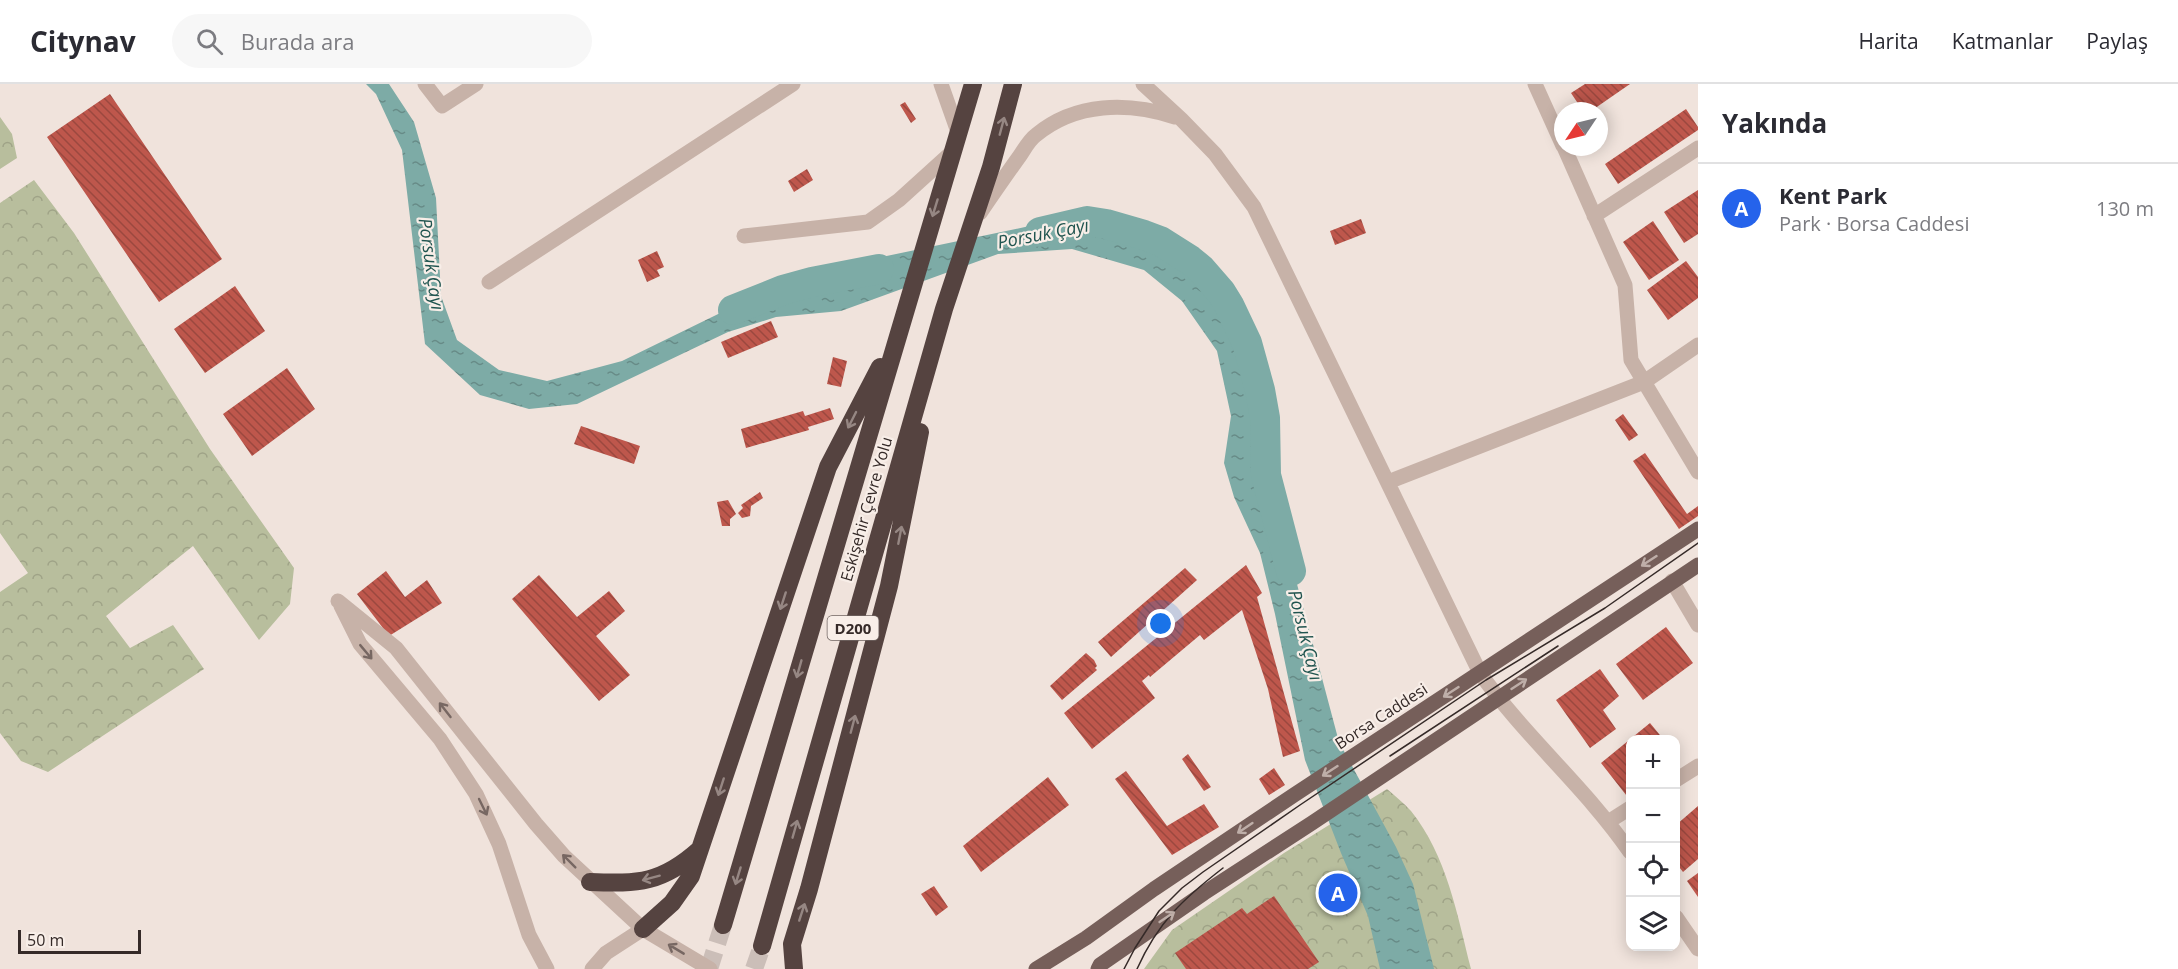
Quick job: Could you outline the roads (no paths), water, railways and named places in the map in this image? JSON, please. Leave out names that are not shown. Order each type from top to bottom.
[{"type":"highway","name":"Eskişehir Çevre Yolu","points":[[723,925],[973,84]]},
{"type":"highway","name":"Eskişehir Çevre Yolu","points":[[762,946],[944,309],[974,224],[1013,84]]},
{"type":"highway","points":[[794,969],[792,944],[809,889],[890,586],[944,309]]},
{"type":"highway","points":[[643,929],[672,903],[691,876],[828,466],[898,330]]},
{"type":"highway","points":[[590,882],[625,883],[654,879],[679,867],[700,849]]},
{"type":"main road","name":"Borsa Caddesi","points":[[1086,938],[1154,889],[1294,795],[1698,529]]},
{"type":"main road","points":[[1098,969],[1119,951],[1204,893],[1698,565]]},
{"type":"main road","points":[[1036,969],[1086,938]]},
{"type":"main road","points":[[1058,969],[1086,938]]},
{"type":"street","points":[[425,84],[442,106],[476,84]]},
{"type":"street","points":[[489,282],[793,84]]},
{"type":"street","points":[[941,84],[958,132]]},
{"type":"street","points":[[1143,84],[1215,154],[1254,207],[1480,673],[1498,698],[1608,822],[1626,847]]},
{"type":"street","points":[[1534,84],[1554,127]]},
{"type":"street","points":[[974,224],[1035,135],[1060,120],[1084,110],[1108,106],[1149,109],[1181,119]]},
{"type":"street","points":[[1594,216],[1698,148]]},
{"type":"street","points":[[744,236],[868,222],[898,200],[952,152]]},
{"type":"street","points":[[1567,156],[1625,285],[1631,360],[1698,472]]},
{"type":"street","points":[[1388,482],[1644,382],[1698,345]]},
{"type":"street","points":[[1672,581],[1698,625]]},
{"type":"street","points":[[548,969],[529,935],[498,844],[476,794],[440,739],[360,644],[338,601],[396,648],[536,824],[590,882],[643,929],[710,969]]},
{"type":"street","points":[[1680,777],[1698,766]]},
{"type":"street","points":[[1608,822],[1626,811]]},
{"type":"street","points":[[1680,923],[1698,949]]},
{"type":"street","points":[[592,969],[606,953],[643,929]]},
{"type":"water","points":[[366,84],[389,84],[414,122],[436,198],[441,296],[457,340],[499,370],[547,381],[622,361],[755,296],[809,290],[877,258],[1055,219],[1113,228],[1181,261],[1215,288],[1267,407],[1257,484],[1285,539],[1339,742],[1396,847],[1413,884],[1434,969],[1380,969],[1368,916],[1305,760],[1260,553],[1234,497],[1224,463],[1231,416],[1217,351],[1182,301],[1144,270],[1072,249],[998,254],[841,311],[776,317],[728,332],[577,404],[529,409],[480,395],[425,344],[402,150],[376,94]]},
{"type":"waterway","name":"Porsuk Çayı","points":[[1040,232],[1087,221],[1144,235],[1160,241],[1190,260],[1221,292],[1247,343],[1260,390],[1265,418],[1266,475],[1291,571]]},
{"type":"waterway","name":"Porsuk Çayı","points":[[733,310],[783,290],[879,269]]},
{"type":"tunnel","points":[[709,969],[723,925]]},
{"type":"tunnel","points":[[754,969],[762,946]]},
{"type":"tram line","points":[[1124,969],[1159,911],[1182,888],[1203,872],[1486,680],[1605,608],[1698,543]]},
{"type":"tram line","points":[[1390,756],[1558,646]]},
{"type":"tram line","points":[[1137,969],[1145,952],[1173,912],[1223,868]]},
{"type":"place","name":"Kent Park","points":[[1338,893]]}]
